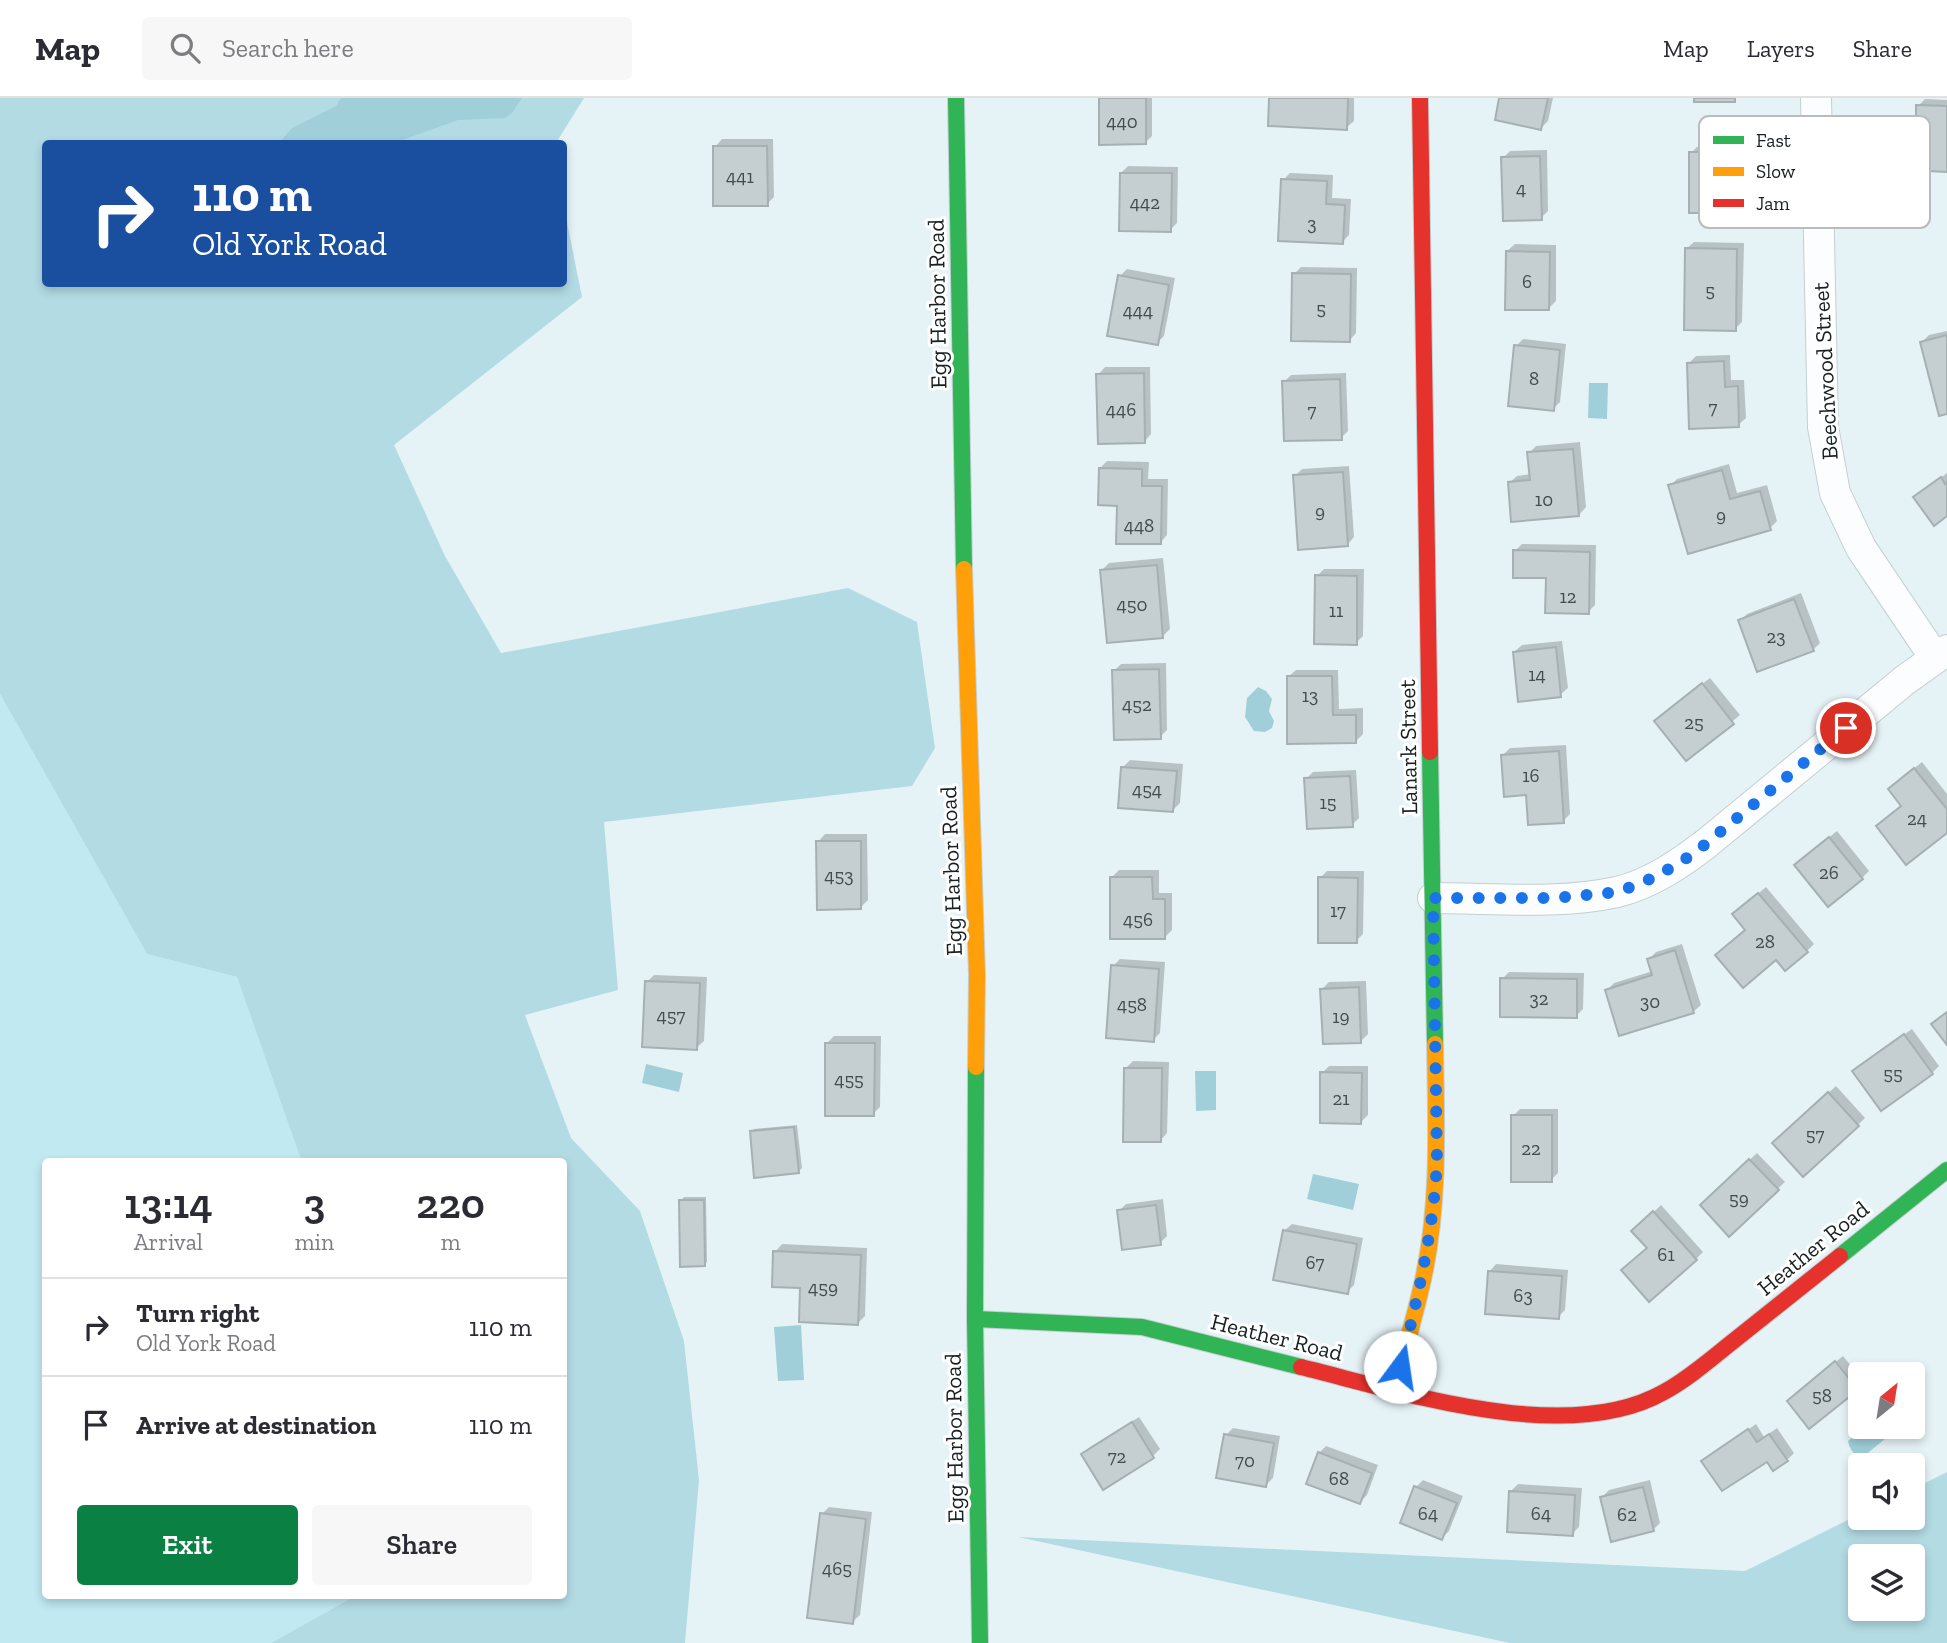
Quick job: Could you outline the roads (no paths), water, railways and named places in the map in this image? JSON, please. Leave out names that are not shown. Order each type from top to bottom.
[{"type":"street","name":"Egg Harbor Road","points":[[956,98],[965,604],[977,975],[975,1319],[980,1643]]},
{"type":"street","name":"Lanark Street","points":[[1394,1390],[1423,1275],[1437,1162],[1420,98]]},
{"type":"street","name":"Beechwood Street","points":[[1816,98],[1816,116]]},
{"type":"street","name":"Beechwood Street","points":[[1819,228],[1823,427],[1830,472],[1839,503],[1861,548],[1941,654]]},
{"type":"street","points":[[1433,898],[1553,898],[1618,892],[1648,880],[1680,863],[1707,843],[1905,680],[1941,654]]},
{"type":"street","name":"Heather Road","points":[[975,1319],[1142,1327],[1460,1406],[1501,1412],[1585,1416],[1625,1408],[1663,1393],[1701,1367],[1947,1170]]}]
